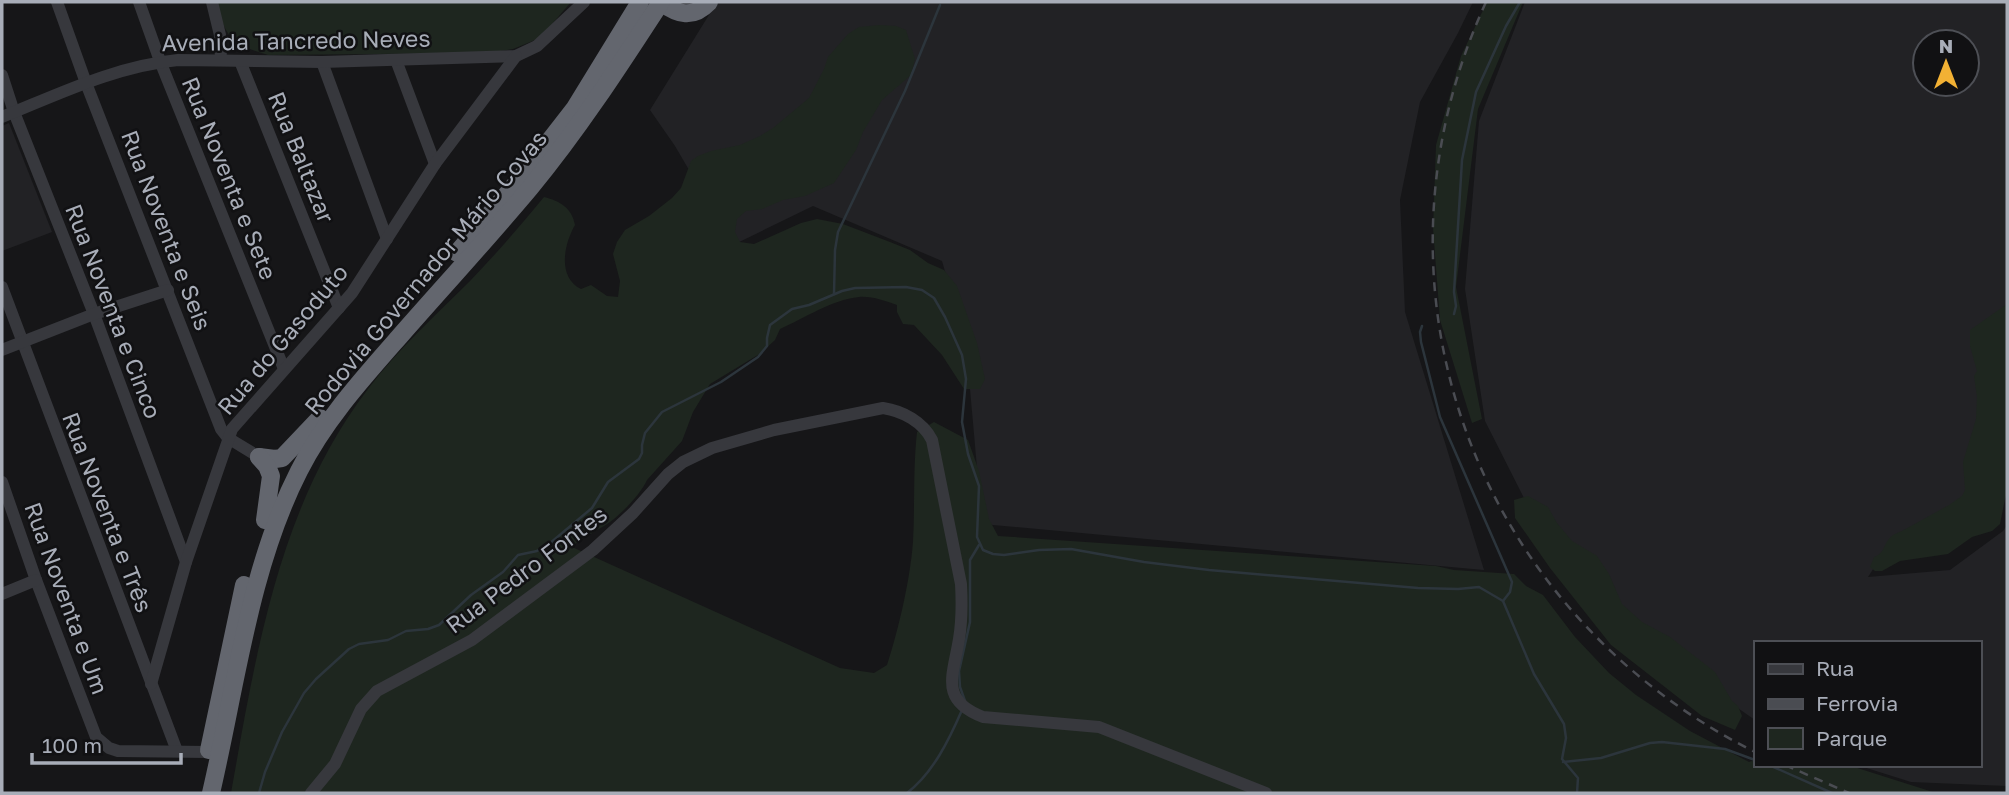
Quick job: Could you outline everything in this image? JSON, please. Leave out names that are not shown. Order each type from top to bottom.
[{"type":"highway","name":"Rodovia Governador Mário Covas","points":[[199,793],[242,590],[265,520],[290,468],[320,418],[350,378],[510,191],[575,108],[640,2]]},
{"type":"highway","name":"Rodovia Governador Mário Covas","points":[[211,793],[257,578],[299,471],[324,430],[360,381],[531,186],[584,117],[661,2]]},
{"type":"highway","points":[[661,2],[674,11],[686,13],[699,11],[709,2]]},
{"type":"highway","points":[[259,457],[282,458],[320,418]]},
{"type":"highway","points":[[259,457],[271,476],[265,520]]},
{"type":"street","name":"Rua Noventa e Seis","points":[[57,2],[221,429],[228,439]]},
{"type":"street","name":"Rua Noventa e Sete","points":[[139,2],[160,61],[284,369]]},
{"type":"street","points":[[212,2],[220,35],[221,60]]},
{"type":"street","points":[[516,56],[537,46],[584,2]]},
{"type":"street","name":"Avenida Tancredo Neves","points":[[8,114],[86,83],[139,65],[160,61],[322,62],[516,56]]},
{"type":"street","name":"Rua do Gasoduto","points":[[151,684],[186,562],[228,439],[238,421],[352,293],[435,164],[516,56]]},
{"type":"street","points":[[396,60],[435,164]]},
{"type":"street","name":"Rua Baltazar","points":[[240,61],[340,308]]},
{"type":"street","points":[[322,62],[387,239]]},
{"type":"street","name":"Rua Noventa e Cinco","points":[[2,75],[8,114],[94,314],[186,562]]},
{"type":"street","name":"Rua Noventa e Três","points":[[2,287],[177,751]]},
{"type":"street","points":[[2,350],[94,314],[168,290]]},
{"type":"street","name":"Rua Pedro Fontes","points":[[311,793],[334,764],[361,709],[377,691],[472,640],[593,550],[682,462],[712,448],[774,430],[872,409],[890,409],[919,422],[932,440],[961,583],[960,636],[951,678],[952,691],[964,708],[983,717],[1099,727],[1266,793]]},
{"type":"street","points":[[228,439],[259,457]]},
{"type":"street","name":"Rua Noventa e Um","points":[[2,482],[96,737],[109,748],[118,751],[208,752]]},
{"type":"street","points":[[2,594],[36,580]]},
{"type":"shaded area","points":[[717,2],[1473,2],[1420,102],[1400,200],[1405,312],[1484,570],[982,524],[966,344],[942,261],[813,206],[733,245],[675,146],[650,110]]},
{"type":"shaded area","points":[[1525,2],[2007,2],[2007,312],[1982,381],[1972,492],[1890,543],[1868,577],[1950,570],[2003,531],[2007,525],[2007,786],[1911,782],[1863,767],[1981,767],[1981,641],[1754,641],[1754,719],[1653,649],[1525,500],[1485,421],[1465,289],[1479,121]]},
{"type":"shaded area","points":[[9,123],[52,232],[2,251],[2,126]]},
{"type":"green space","points":[[215,2],[571,2],[540,38],[513,49],[488,53],[268,55],[245,47],[232,38],[223,24]]},
{"type":"green space","points":[[1487,2],[1523,2],[1478,109],[1456,287],[1482,419],[1472,423],[1440,320],[1433,228],[1436,145],[1461,56]]},
{"type":"green space","points":[[896,26],[906,30],[915,59],[911,75],[882,100],[856,150],[834,183],[805,196],[746,211],[737,219],[735,232],[740,242],[754,244],[801,223],[817,219],[843,224],[910,250],[944,270],[957,286],[977,343],[985,379],[980,389],[964,389],[942,355],[914,325],[903,324],[897,312],[897,305],[864,297],[828,306],[780,329],[775,340],[761,353],[710,384],[693,412],[682,441],[647,480],[633,501],[609,523],[572,547],[840,668],[874,673],[887,665],[907,588],[913,542],[917,432],[934,422],[968,440],[979,471],[989,519],[998,536],[1436,566],[1454,570],[1514,574],[1526,586],[1543,595],[1575,637],[1609,673],[1636,695],[1690,731],[1749,762],[1754,760],[1754,767],[1854,767],[1936,793],[231,793],[262,634],[292,531],[313,481],[338,434],[380,374],[480,271],[544,197],[564,206],[575,225],[568,241],[565,260],[568,277],[573,284],[581,289],[591,285],[607,296],[618,297],[620,281],[613,254],[625,230],[672,198],[681,188],[691,161],[711,151],[740,145],[760,136],[809,98],[828,57],[848,34],[859,27]]},
{"type":"green space","points":[[2007,304],[2007,493],[2000,524],[1992,531],[1972,537],[1948,554],[1900,561],[1882,571],[1875,571],[1870,567],[1874,557],[1882,552],[1890,537],[1949,505],[1962,496],[1965,490],[1963,462],[1976,419],[1977,397],[1974,376],[1977,371],[1970,346],[1970,330]]},
{"type":"green space","points":[[1528,496],[1548,507],[1572,541],[1597,556],[1609,574],[1622,604],[1642,622],[1670,637],[1715,672],[1742,716],[1735,730],[1702,716],[1611,645],[1550,568],[1515,518],[1514,500]]},
{"type":"waterway","points":[[1454,314],[1462,160],[1476,92],[1520,2]]},
{"type":"waterway","points":[[834,294],[838,232],[905,91],[940,5]]},
{"type":"waterway","points":[[259,793],[282,732],[304,693],[349,649],[359,644],[388,640],[406,631],[439,625],[471,595],[503,572],[518,555],[537,551],[549,544],[592,508],[608,482],[639,459],[645,433],[662,412],[721,382],[758,357],[767,346],[770,325],[792,309],[855,288],[906,287],[922,290],[934,298],[962,355],[966,379],[962,422],[968,454],[979,486],[977,537],[983,550],[1004,555],[1071,549],[1209,570],[1418,588],[1479,587],[1503,601],[1534,674],[1564,724],[1566,738],[1562,759],[1578,778],[1577,793]]},
{"type":"waterway","points":[[1422,326],[1421,342],[1440,417],[1512,582],[1510,592],[1503,601]]},
{"type":"waterway","points":[[965,701],[960,687],[959,671],[970,622],[970,560],[979,545]]},
{"type":"waterway","points":[[907,793],[932,766],[962,710]]},
{"type":"waterway","points":[[1563,762],[1601,758],[1662,742],[1725,749],[1754,760]]},
{"type":"waterway","points":[[1774,767],[1832,793]]},
{"type":"railway","points":[[1486,2],[1448,111],[1433,221],[1440,329],[1466,432],[1512,529],[1577,616],[1658,691],[1754,751]]},
{"type":"railway","points":[[1790,767],[1849,793]]}]
